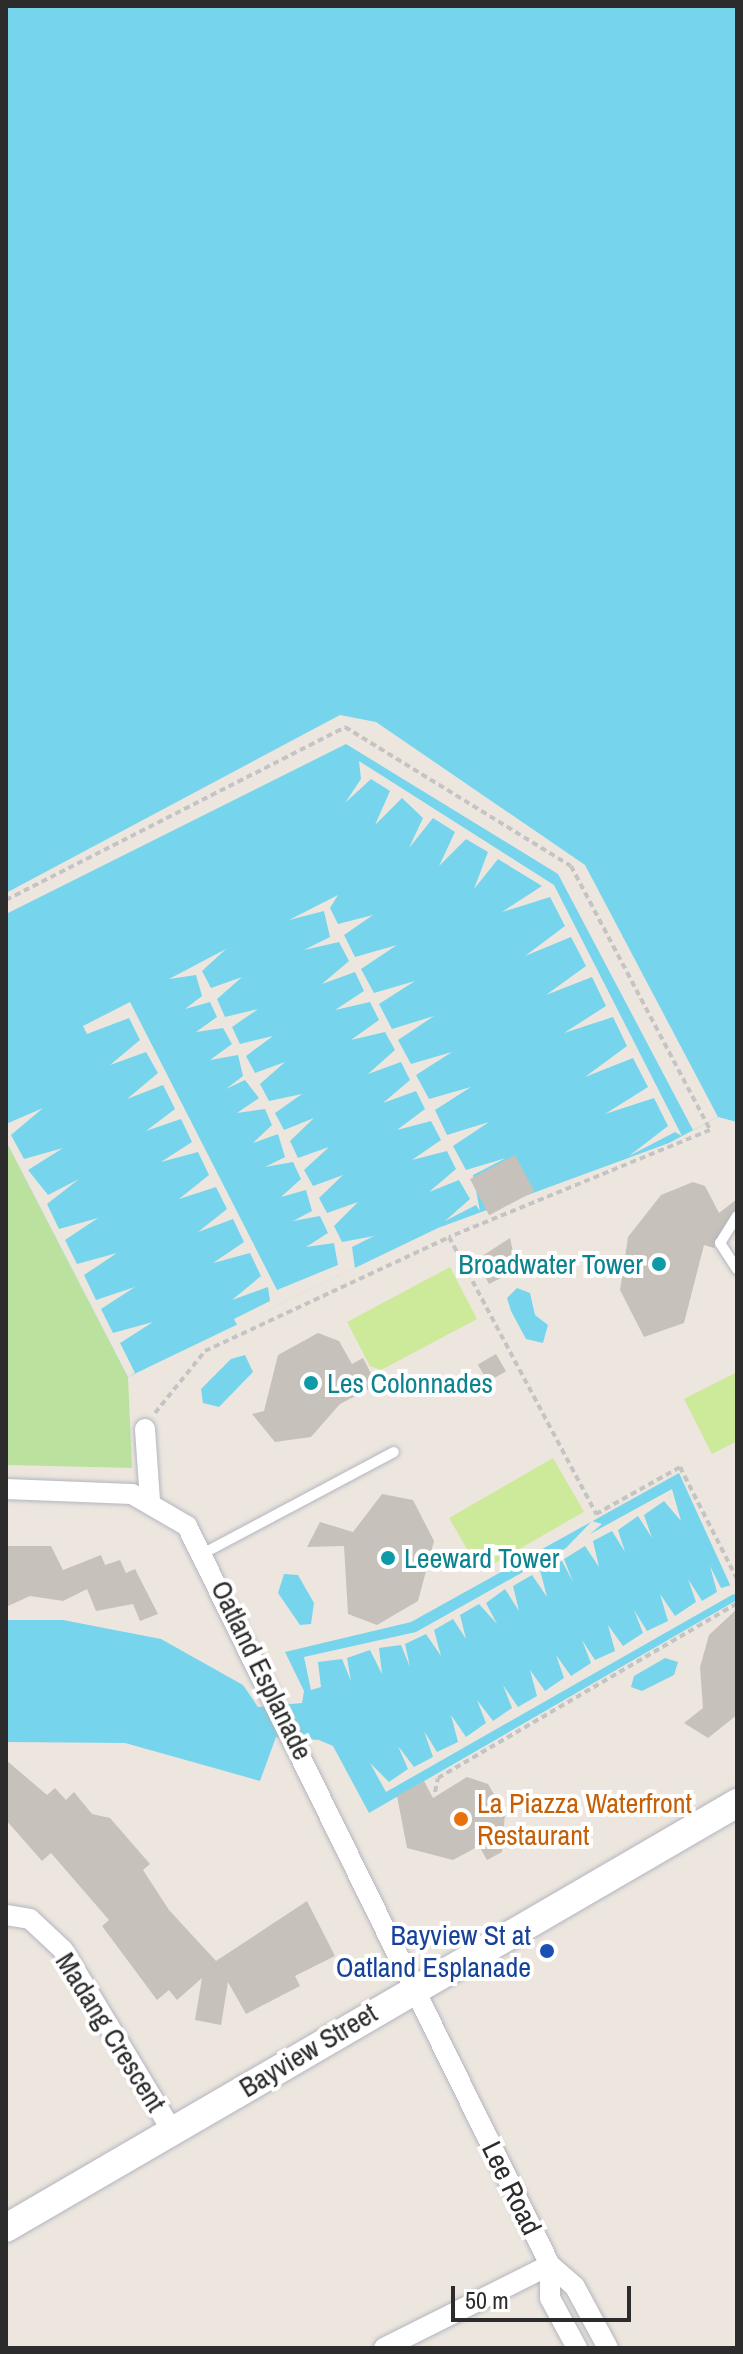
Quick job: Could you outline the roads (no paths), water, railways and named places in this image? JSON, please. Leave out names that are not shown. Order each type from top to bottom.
[{"type":"main road","name":"Bayview Street","points":[[6,2228],[413,1988],[737,1803]]},
{"type":"street","points":[[6,1489],[150,1500],[145,1429]]},
{"type":"street","name":"Oatland Esplanade","points":[[150,1500],[187,1526],[204,1553],[339,1828],[413,1988]]},
{"type":"street","name":"Madang Crescent","points":[[6,1915],[30,1919],[63,1950],[173,2132]]},
{"type":"street","name":"Lee Road","points":[[384,2348],[550,2265],[413,1988]]},
{"type":"street","points":[[550,2265],[550,2298],[577,2348]]},
{"type":"street","points":[[550,2265],[575,2287],[608,2348]]},
{"type":"lane","points":[[737,1216],[720,1243],[737,1269]]},
{"type":"lane","points":[[204,1553],[394,1452]]},
{"type":"water","points":[[6,6],[737,6],[737,1122],[718,1117],[669,1143],[438,1228],[128,1377],[6,1141]]},
{"type":"water","points":[[517,1288],[530,1293],[535,1315],[548,1325],[543,1343],[526,1339],[511,1311],[507,1298]]},
{"type":"water","points":[[245,1355],[253,1372],[219,1407],[203,1403],[201,1389],[231,1359]]},
{"type":"water","points":[[679,1473],[737,1600],[369,1813],[333,1746],[319,1740],[276,1737],[260,1781],[125,1743],[6,1742],[6,1620],[63,1620],[161,1639],[243,1685],[258,1707],[302,1703],[304,1691],[285,1652],[411,1622]]},
{"type":"water","points":[[284,1574],[298,1575],[314,1603],[311,1624],[300,1625],[278,1593]]},
{"type":"water","points":[[665,1658],[678,1662],[674,1675],[642,1691],[631,1687],[634,1676]]},
{"type":"place","name":"Broadwater Tower","points":[[659,1264]]},
{"type":"place","name":"Les Colonnades","points":[[311,1383]]},
{"type":"place","name":"Leeward Tower","points":[[388,1558]]},
{"type":"place","name":"La Piazza Waterfront Restaurant","points":[[461,1819]]},
{"type":"place","name":"Bayview St at Oatland Esplanade","points":[[547,1951]]}]
